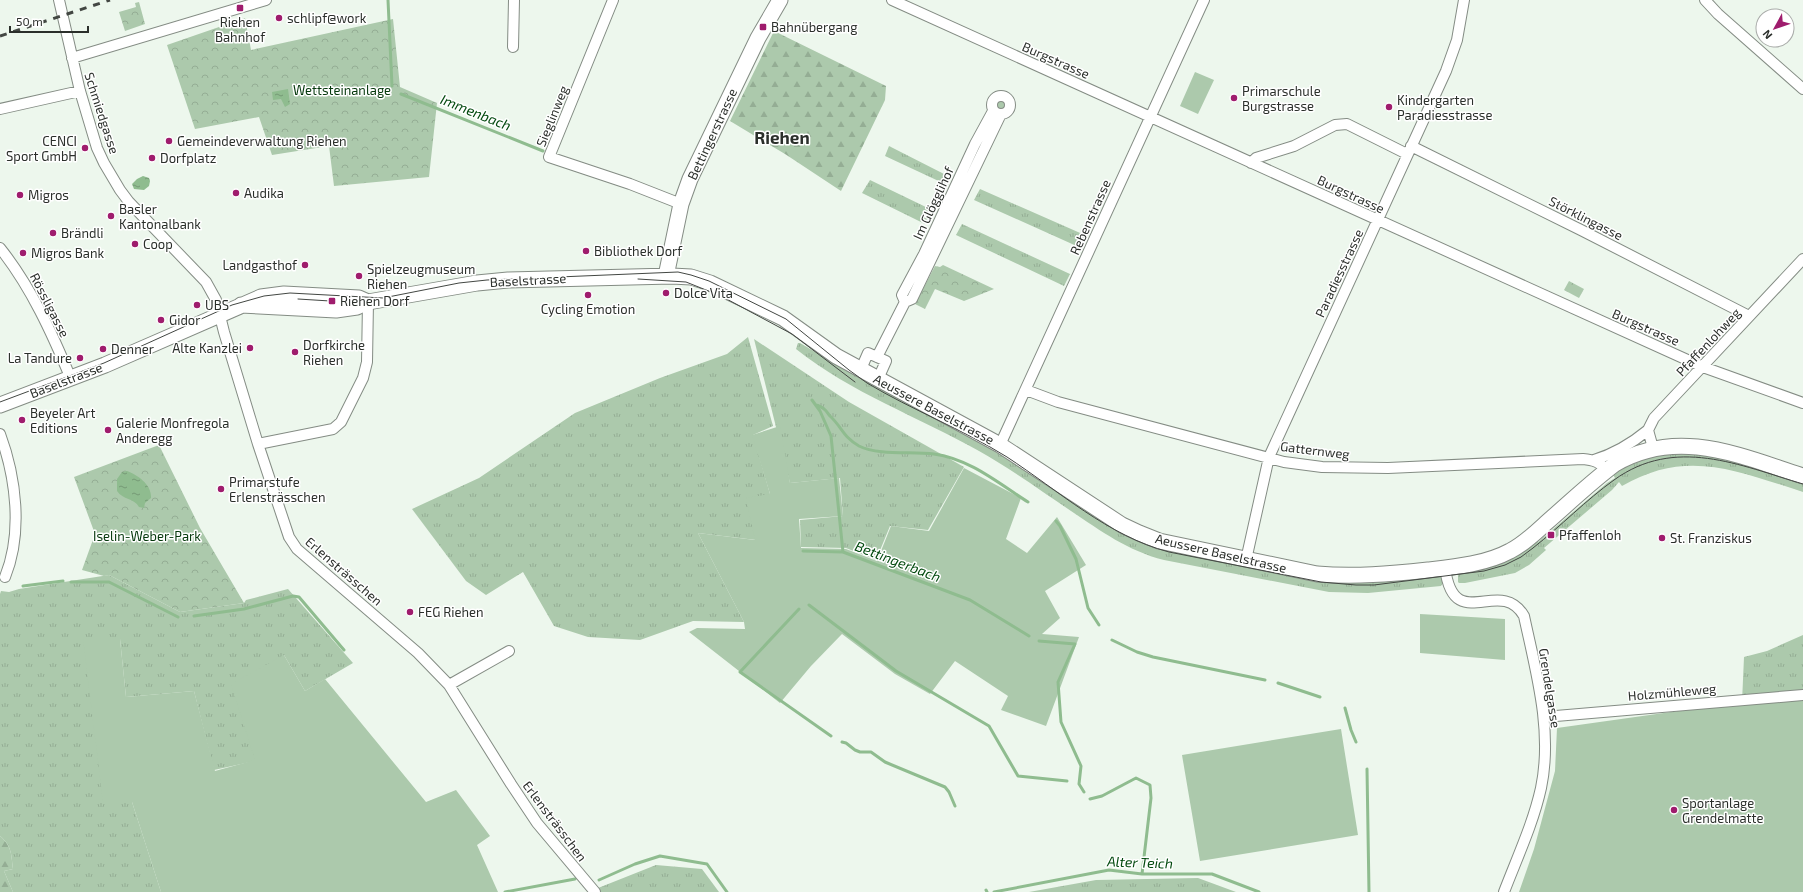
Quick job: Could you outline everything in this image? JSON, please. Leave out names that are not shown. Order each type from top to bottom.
[{"type":"main road","name":"Bettingerstrasse","points":[[666,276],[681,204],[690,179],[758,38],[780,0]]},
{"type":"main road","name":"Baselstrasse","points":[[0,405],[72,378],[261,297],[284,294],[353,298],[368,302],[477,283],[508,280],[666,276]]},
{"type":"main road","name":"Aeussere Baselstrasse","points":[[666,276],[685,276],[699,279],[734,294],[792,324],[836,356],[1000,445],[1122,525],[1159,541],[1317,574],[1376,576],[1445,568],[1480,562],[1510,551],[1534,534],[1607,470],[1625,458],[1653,448],[1685,445],[1716,449],[1803,476]]},
{"type":"street","name":"Schmiedgasse","points":[[59,0],[80,91],[97,148],[120,190],[206,282],[216,300],[219,314]]},
{"type":"street","points":[[72,58],[266,0]]},
{"type":"street","points":[[513,47],[514,0]]},
{"type":"street","name":"Sieglinweg","points":[[613,0],[549,157],[630,184],[681,204]]},
{"type":"street","name":"Burgstrasse","points":[[892,0],[1702,367],[1803,403]]},
{"type":"street","name":"Rebenstrasse","points":[[1000,445],[1204,0]]},
{"type":"street","name":"Paradiesstrasse","points":[[1246,560],[1269,458],[1452,54],[1457,40],[1464,0]]},
{"type":"street","points":[[1705,0],[1718,14],[1803,89]]},
{"type":"street","points":[[0,109],[80,91]]},
{"type":"street","name":"Im Glögglihof","points":[[877,357],[905,302],[902,295],[923,266],[996,114]]},
{"type":"street","name":"Störklingasse","points":[[1251,162],[1256,158],[1294,146],[1335,125],[1342,124],[1351,126],[1409,150],[1581,230],[1749,316]]},
{"type":"street","name":"Rössligasse","points":[[0,248],[15,267],[37,302],[72,378]]},
{"type":"street","name":"Pfaffenlohweg","points":[[1594,460],[1607,456],[1632,443],[1648,430],[1654,418],[1803,259]]},
{"type":"street","points":[[258,444],[333,429],[341,422],[363,378],[367,362],[368,302]]},
{"type":"street","name":"Erlensträsschen","points":[[219,314],[258,444],[289,537],[297,549],[418,653],[449,685],[537,823],[593,892]]},
{"type":"street","points":[[861,370],[868,352],[886,361],[878,379]]},
{"type":"street","name":"Gatternweg","points":[[1026,390],[1072,405],[1284,462],[1342,468],[1388,468],[1594,460]]},
{"type":"street","points":[[1648,430],[1653,448]]},
{"type":"street","points":[[0,434],[9,463],[14,489],[15,528],[10,565],[5,577]]},
{"type":"street","points":[[1594,460],[1600,463],[1607,470]]},
{"type":"street","name":"Grendelgasse","points":[[1445,568],[1450,591],[1460,601],[1472,603],[1505,600],[1514,604],[1520,609],[1524,616],[1544,717],[1545,755],[1541,787],[1535,811],[1504,892]]},
{"type":"street","points":[[449,685],[509,651]]},
{"type":"street","name":"Holzmühleweg","points":[[1544,717],[1803,694]]},
{"type":"green space","points":[[139,2],[145,24],[125,31],[119,12],[136,7],[135,3]]},
{"type":"green space","name":"Wettsteinanlage","points":[[245,18],[251,50],[393,19],[400,87],[437,103],[429,177],[334,186],[329,146],[272,155],[259,117],[195,129],[167,45]]},
{"type":"green space","points":[[774,31],[886,86],[885,100],[841,191],[785,154],[730,121]]},
{"type":"green space","points":[[1195,72],[1214,80],[1198,114],[1180,106]]},
{"type":"green space","points":[[1001,95],[1008,99],[1010,105],[1003,114],[992,107],[991,104],[995,98]]},
{"type":"green space","points":[[889,146],[946,175],[947,180],[945,184],[885,156]]},
{"type":"green space","points":[[870,180],[930,209],[925,224],[862,193]]},
{"type":"green space","points":[[980,189],[1087,236],[1081,248],[974,200]]},
{"type":"green space","points":[[962,224],[1070,274],[1064,286],[956,235]]},
{"type":"green space","points":[[943,265],[994,289],[964,301],[935,289],[925,309],[915,304],[935,266],[940,267]]},
{"type":"green space","points":[[1569,281],[1584,289],[1579,298],[1564,290]]},
{"type":"green space","points":[[748,337],[773,426],[753,435],[770,494],[756,540],[698,533],[744,622],[693,621],[640,640],[588,637],[554,626],[523,572],[486,595],[466,581],[412,509],[479,478],[575,413],[660,378],[727,354]]},
{"type":"green space","points":[[754,339],[849,402],[964,467],[928,530],[890,526],[876,560],[846,548],[801,547],[800,520],[843,516],[840,478],[790,483]]},
{"type":"green space","points":[[798,343],[999,450],[1107,522],[1283,572],[1441,575],[1443,583],[1441,586],[1368,593],[1329,592],[1164,560],[1151,556],[1127,546],[1104,533],[1014,472],[979,451],[839,379],[796,349]]},
{"type":"green space","points":[[780,426],[790,483],[839,478],[843,516],[799,519],[801,548],[846,549],[877,561],[891,526],[929,531],[964,468],[1021,498],[1006,539],[1027,553],[1057,517],[1086,565],[1045,591],[1060,618],[1042,634],[1079,637],[1046,726],[1001,710],[1008,696],[955,661],[930,694],[895,674],[842,634],[811,666],[780,703],[689,632],[697,628],[745,629],[744,622],[698,533],[755,540],[746,498],[770,494],[752,435]]},
{"type":"green space","name":"Iselin-Weber-Park","points":[[159,445],[200,528],[244,603],[180,612],[109,575],[104,576],[82,570],[95,534],[74,477]]},
{"type":"green space","points":[[1702,453],[1803,481],[1803,492],[1756,477],[1712,467],[1690,466],[1668,468],[1646,474],[1622,486],[1619,482],[1612,490],[1544,548],[1546,550],[1529,565],[1515,573],[1465,583],[1458,582],[1458,574],[1536,539],[1538,542],[1607,483],[1615,478],[1612,473],[1652,455]]},
{"type":"green space","points":[[109,575],[180,612],[244,603],[246,600],[288,589],[353,663],[305,691],[284,655],[255,761],[214,770],[194,691],[126,697],[120,639],[103,802],[132,802],[161,892],[13,892],[4,871],[13,869],[11,855],[7,843],[0,836],[0,594],[1,591],[9,592],[19,589]]},
{"type":"green space","points":[[1420,614],[1505,619],[1505,660],[1420,653]]},
{"type":"green space","points":[[1803,635],[1803,695],[1742,702],[1744,657],[1767,651]]},
{"type":"green space","points":[[83,639],[120,639],[126,697],[194,691],[215,771],[255,760],[231,684],[284,655],[305,691],[325,679],[426,802],[456,790],[490,836],[477,845],[498,892],[161,892],[132,802],[103,802]]},
{"type":"green space","name":"Sportanlage Grendelmatte","points":[[1803,699],[1803,892],[1519,892],[1534,849],[1555,771],[1557,728],[1742,702]]},
{"type":"green space","points":[[1341,729],[1358,835],[1200,861],[1182,755]]},
{"type":"green space","points":[[0,836],[7,843],[11,855],[13,869],[4,871],[13,892],[0,892]]},
{"type":"green space","points":[[656,865],[702,869],[719,892],[588,892]]},
{"type":"green space","points":[[1198,878],[1236,892],[1029,892],[1096,880]]},
{"type":"water","points":[[288,89],[290,104],[285,107],[281,99],[273,100],[272,92]]},
{"type":"water","points":[[143,176],[149,178],[149,186],[144,190],[134,189],[132,184]]},
{"type":"water","points":[[127,471],[144,481],[151,493],[151,498],[145,503],[144,508],[139,507],[134,502],[119,494],[117,491],[117,479],[122,472]]},
{"type":"waterway","name":"Immenbach","points":[[388,0],[392,86]]},
{"type":"waterway","name":"Immenbach","points":[[401,94],[543,151]]},
{"type":"waterway","name":"Bettingerbach","points":[[812,400],[820,411],[831,436],[843,552],[970,600],[1029,636]]},
{"type":"waterway","points":[[816,405],[825,410],[849,439],[859,446],[876,451],[934,454],[960,461],[972,466],[1028,502]]},
{"type":"waterway","points":[[1056,521],[1060,526],[1076,559],[1088,608],[1099,625]]},
{"type":"waterway","points":[[803,551],[843,552]]},
{"type":"waterway","points":[[23,586],[63,581]]},
{"type":"waterway","points":[[71,582],[109,582],[178,617]]},
{"type":"waterway","points":[[194,616],[244,609],[293,596],[299,597],[344,650]]},
{"type":"waterway","points":[[809,605],[896,671],[989,726],[1018,776],[1067,781]]},
{"type":"waterway","points":[[799,609],[740,672],[831,736]]},
{"type":"waterway","points":[[1112,640],[1137,652],[1153,657],[1265,680]]},
{"type":"waterway","name":"Bettingerbach","points":[[1039,641],[1075,644],[1058,682],[1061,722],[1081,766],[1079,784],[1084,792]]},
{"type":"waterway","points":[[1278,683],[1320,697]]},
{"type":"waterway","points":[[1345,708],[1356,742]]},
{"type":"waterway","points":[[842,742],[860,752],[871,752],[885,762],[945,787],[949,792],[955,806]]},
{"type":"waterway","points":[[1367,769],[1369,892]]},
{"type":"waterway","name":"Bettingerbach","points":[[1090,799],[1102,796],[1136,778],[1150,785],[1151,798],[1142,874]]},
{"type":"waterway","name":"Alter Teich","points":[[599,880],[635,864],[660,856],[707,864],[727,892]]},
{"type":"waterway","name":"Alter Teich","points":[[994,892],[1109,870],[1142,874],[1212,874],[1259,892]]},
{"type":"waterway","name":"Alter Teich","points":[[505,892],[575,879]]},
{"type":"tram line","points":[[0,402],[104,363],[232,305],[264,296],[290,293],[383,298],[459,283],[487,280],[678,272],[709,281],[786,319],[867,383],[955,428],[1007,457],[1085,511],[1125,535],[1147,545],[1169,552],[1321,582],[1374,585],[1484,571],[1505,565],[1521,557],[1533,548],[1593,496],[1614,480],[1637,467],[1660,459],[1684,457],[1707,458],[1755,469],[1803,484]]},
{"type":"tram line","points":[[638,279],[686,282],[721,296],[792,334],[855,382]]},
{"type":"tram line","points":[[298,299],[330,301]]},
{"type":"railway","points":[[0,36],[110,0]]},
{"type":"place","name":"Riehen Bahnhof","points":[[240,8]]},
{"type":"place","name":"schlipf@work","points":[[279,18]]},
{"type":"place","name":"Bahnübergang","points":[[763,27]]},
{"type":"place","name":"Primarschule Burgstrasse","points":[[1234,98]]},
{"type":"place","name":"Kindergarten Paradiesstrasse","points":[[1389,107]]},
{"type":"place","name":"Gemeindeverwaltung Riehen","points":[[169,141]]},
{"type":"place","name":"CENCI Sport GmbH","points":[[85,148]]},
{"type":"place","name":"Dorfplatz","points":[[152,158]]},
{"type":"place","name":"Audika","points":[[236,193]]},
{"type":"place","name":"Migros","points":[[20,195]]},
{"type":"place","name":"Basler Kantonalbank","points":[[111,216]]},
{"type":"place","name":"Brändli","points":[[53,233]]},
{"type":"place","name":"Coop","points":[[135,244]]},
{"type":"place","name":"Bibliothek Dorf","points":[[586,251]]},
{"type":"place","name":"Migros Bank","points":[[23,253]]},
{"type":"place","name":"Landgasthof","points":[[305,265]]},
{"type":"place","name":"Spielzeugmuseum Riehen","points":[[359,276]]},
{"type":"place","name":"Dolce Vita","points":[[666,293]]},
{"type":"place","name":"Cycling Emotion","points":[[588,295]]},
{"type":"place","name":"Riehen Dorf","points":[[332,301]]},
{"type":"place","name":"UBS","points":[[197,305]]},
{"type":"place","name":"Gidor","points":[[161,320]]},
{"type":"place","name":"Alte Kanzlei","points":[[250,348]]},
{"type":"place","name":"Denner","points":[[103,349]]},
{"type":"place","name":"Dorfkirche Riehen","points":[[295,352]]},
{"type":"place","name":"La Tandure","points":[[80,358]]},
{"type":"place","name":"Beyeler Art Editions","points":[[22,420]]},
{"type":"place","name":"Galerie Monfregola Anderegg","points":[[108,430]]},
{"type":"place","name":"Primarstufe Erlensträsschen","points":[[221,489]]},
{"type":"place","name":"Pfaffenloh","points":[[1551,535]]},
{"type":"place","name":"St. Franziskus","points":[[1662,538]]},
{"type":"place","name":"FEG Riehen","points":[[410,612]]},
{"type":"place","name":"Sportanlage Grendelmatte","points":[[1674,810]]},
{"type":"district","name":"Riehen","points":[[782,137]]}]
